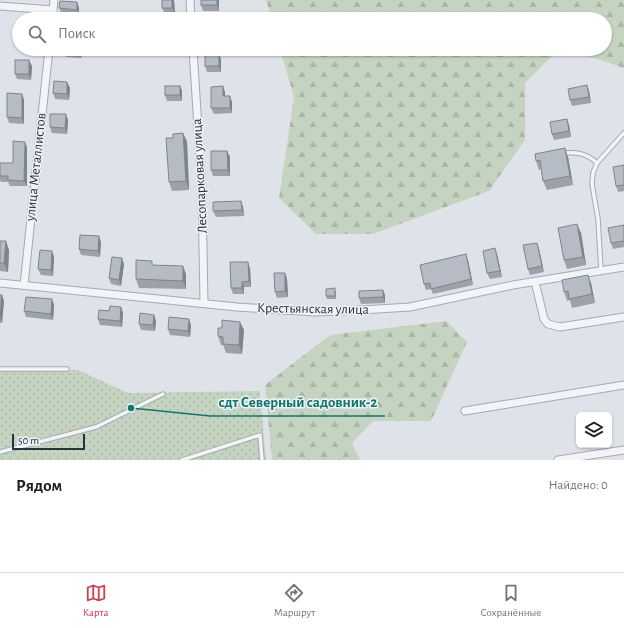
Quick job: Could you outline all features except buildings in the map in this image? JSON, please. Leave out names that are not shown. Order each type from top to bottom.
[{"type":"street","points":[[0,6],[53,10],[54,0]]},
{"type":"street","points":[[190,0],[191,12]]},
{"type":"street","name":"улица Металлистов","points":[[24,285],[48,56]]},
{"type":"street","name":"Лесопарковая улица","points":[[193,56],[202,191],[204,303]]},
{"type":"street","name":"Крестьянская улица","points":[[0,283],[204,303],[315,312],[410,307],[535,282],[624,267]]},
{"type":"street","points":[[535,282],[544,319],[548,324],[560,327],[624,316]]},
{"type":"street","points":[[465,411],[624,386]]},
{"type":"street","points":[[558,460],[624,450]]},
{"type":"lane","points":[[601,270],[598,218],[592,184],[593,173],[597,164],[624,133]]},
{"type":"lane","points":[[555,154],[576,152],[589,156],[597,164]]},
{"type":"lane","points":[[0,369],[67,369]]},
{"type":"lane","points":[[0,452],[96,427],[162,394]]},
{"type":"lane","points":[[182,460],[260,435],[262,460]]},
{"type":"green space","points":[[266,0],[624,0],[624,68],[589,56],[612,56],[612,12],[270,12]]},
{"type":"green space","points":[[282,56],[552,56],[525,83],[525,140],[489,191],[373,234],[316,234],[279,198],[294,97]]},
{"type":"green space","points":[[446,321],[467,342],[431,421],[373,421],[352,443],[360,460],[272,460],[265,385],[330,335]]},
{"type":"green space","points":[[78,370],[128,393],[260,391],[266,460],[0,460],[0,371]]},
{"type":"place","name":"сдт Северный садовник-2","points":[[131,408]]}]
